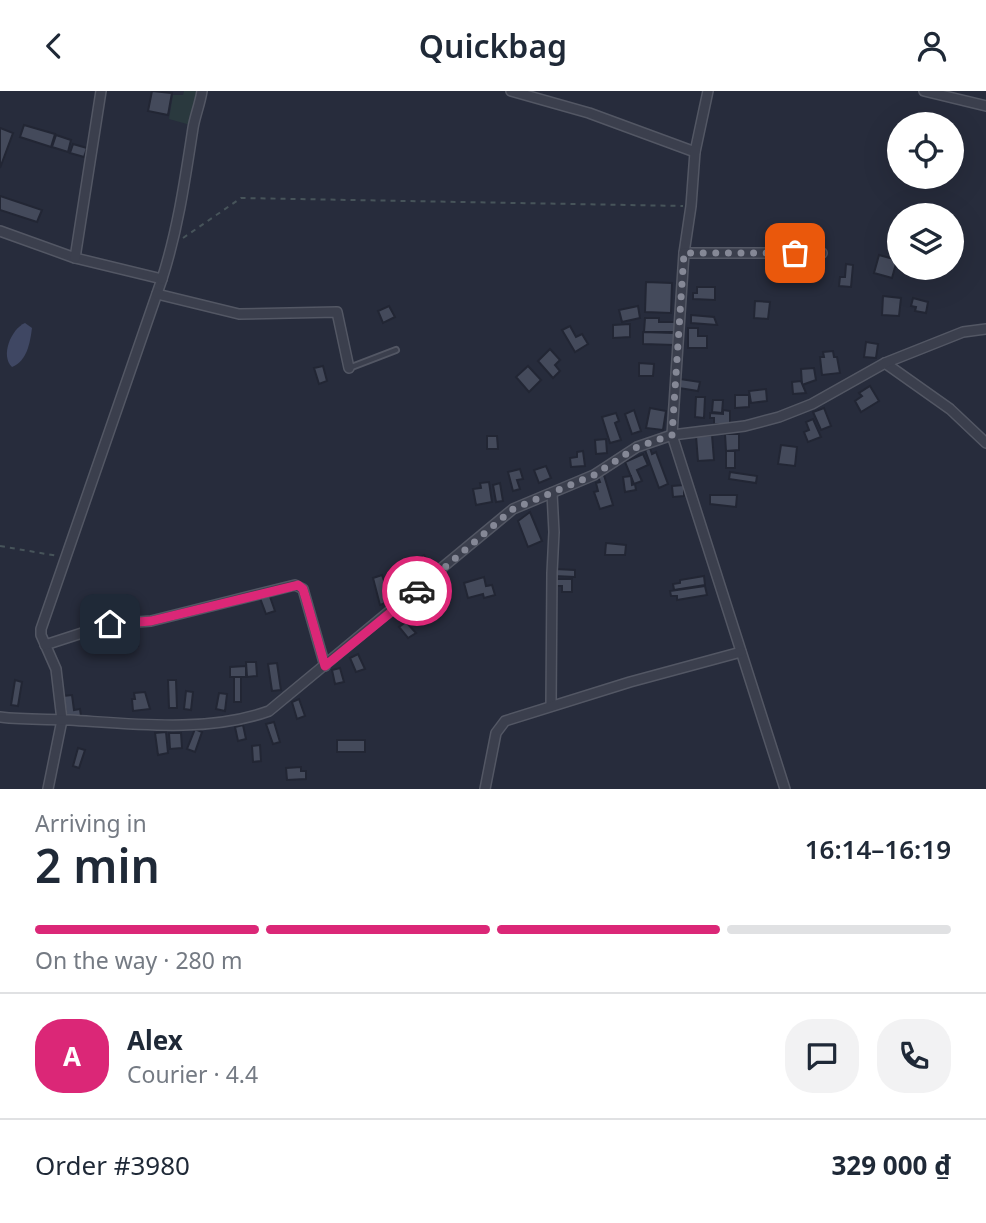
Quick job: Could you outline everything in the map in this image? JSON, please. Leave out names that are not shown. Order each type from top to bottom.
[{"type":"street","points":[[75,258],[101,91]]},
{"type":"street","points":[[48,789],[62,720],[56,669],[41,635],[43,622],[173,245],[202,91]]},
{"type":"street","points":[[511,91],[589,113],[695,152]]},
{"type":"street","points":[[708,91],[695,152],[684,253],[672,435],[785,789]]},
{"type":"street","points":[[924,91],[986,106]]},
{"type":"street","points":[[0,232],[75,258],[162,279]]},
{"type":"street","points":[[684,253],[822,253]]},
{"type":"street","points":[[157,294],[239,314],[338,312],[348,368]]},
{"type":"street","points":[[0,717],[142,724],[218,723],[246,719],[269,711],[513,509],[594,475],[637,447],[672,435],[745,426],[779,417],[812,404],[885,363],[963,332],[986,328]]},
{"type":"street","points":[[885,363],[950,409],[986,443]]},
{"type":"street","points":[[551,706],[554,532],[552,493]]},
{"type":"street","points":[[45,645],[110,624],[151,621],[295,585],[303,589],[325,666]]},
{"type":"street","points":[[485,789],[496,733],[505,721],[741,652]]},
{"type":"lane","points":[[348,368],[396,350]]},
{"type":"path","points":[[173,245],[241,198],[691,206]]},
{"type":"path","points":[[0,546],[66,557]]},
{"type":"shaded area","points":[[184,91],[202,91],[194,126],[169,119],[173,95],[183,95]]},
{"type":"water","points":[[25,323],[32,328],[29,345],[21,360],[12,367],[7,356],[9,343],[15,331]]},
{"type":"building","points":[[152,91],[172,93],[168,115],[148,111]]},
{"type":"building","points":[[24,125],[55,134],[51,147],[20,137]]},
{"type":"building","points":[[0,128],[13,133],[0,168]]},
{"type":"building","points":[[56,135],[71,140],[68,152],[52,147]]},
{"type":"building","points":[[73,144],[87,148],[84,157],[70,153]]},
{"type":"building","points":[[0,196],[42,210],[37,222],[0,210]]},
{"type":"building","points":[[879,255],[887,257],[887,277],[874,273]]},
{"type":"building","points":[[846,264],[853,265],[851,287],[839,286],[840,277],[845,277]]},
{"type":"building","points":[[783,266],[802,268],[800,279],[796,278],[796,274],[782,273]]},
{"type":"building","points":[[646,282],[672,283],[671,313],[645,312]]},
{"type":"building","points":[[697,287],[715,287],[715,300],[693,299]]},
{"type":"building","points":[[883,296],[901,298],[899,316],[882,315]]},
{"type":"building","points":[[913,298],[928,302],[926,313],[915,311],[916,307],[911,306]]},
{"type":"building","points":[[755,301],[770,302],[768,319],[754,318]]},
{"type":"building","points":[[389,306],[395,317],[383,323],[378,311]]},
{"type":"building","points":[[638,306],[640,318],[622,322],[619,310]]},
{"type":"building","points":[[691,315],[714,317],[717,325],[691,323]]},
{"type":"building","points":[[645,318],[659,318],[659,322],[675,322],[675,332],[644,332]]},
{"type":"building","points":[[630,324],[630,337],[613,338],[613,325]]},
{"type":"building","points":[[570,326],[576,337],[582,334],[588,344],[575,352],[562,330]]},
{"type":"building","points":[[688,328],[698,328],[698,336],[707,336],[707,348],[688,348]]},
{"type":"building","points":[[643,332],[674,333],[674,345],[643,344]]},
{"type":"building","points":[[866,342],[878,344],[876,358],[864,357]]},
{"type":"building","points":[[550,349],[560,360],[555,365],[560,371],[553,378],[538,361]]},
{"type":"building","points":[[833,351],[840,373],[822,375],[820,357],[824,357],[823,352]]},
{"type":"building","points":[[639,363],[654,364],[653,376],[639,376]]},
{"type":"building","points":[[323,366],[327,381],[319,384],[314,368]]},
{"type":"building","points":[[528,366],[541,380],[529,392],[516,377]]},
{"type":"building","points":[[814,368],[816,380],[802,385],[801,369]]},
{"type":"building","points":[[680,379],[700,382],[698,391],[679,388]]},
{"type":"building","points":[[801,381],[806,393],[793,394],[792,382]]},
{"type":"building","points":[[870,386],[879,401],[861,412],[855,401],[862,396],[859,393]]},
{"type":"building","points":[[766,389],[767,401],[751,403],[749,391]]},
{"type":"building","points":[[735,395],[749,395],[749,407],[735,408]]},
{"type":"building","points":[[696,397],[705,397],[704,418],[695,417]]},
{"type":"building","points":[[713,400],[723,400],[722,413],[712,412]]},
{"type":"building","points":[[650,408],[666,411],[663,430],[646,428]]},
{"type":"building","points":[[824,408],[831,426],[821,430],[813,412]]},
{"type":"building","points":[[634,410],[641,431],[632,434],[625,414]]},
{"type":"building","points":[[723,410],[730,411],[730,425],[714,424],[710,413],[723,414]]},
{"type":"building","points":[[616,413],[619,421],[615,423],[621,440],[610,443],[602,417]]},
{"type":"building","points":[[813,419],[821,437],[808,442],[804,432],[809,430],[806,422]]},
{"type":"building","points":[[725,434],[739,434],[739,450],[726,451]]},
{"type":"building","points":[[712,435],[714,460],[698,461],[696,436]]},
{"type":"building","points":[[487,436],[497,436],[498,449],[487,449]]},
{"type":"building","points":[[606,439],[607,453],[596,454],[595,440]]},
{"type":"building","points":[[781,445],[797,447],[795,466],[778,464]]},
{"type":"building","points":[[650,448],[652,454],[656,452],[668,484],[659,488],[645,450]]},
{"type":"building","points":[[583,451],[585,466],[571,467],[570,458],[577,457],[577,452]]},
{"type":"building","points":[[726,451],[735,451],[735,468],[726,468]]},
{"type":"building","points":[[643,454],[648,465],[637,470],[642,481],[634,484],[625,462]]},
{"type":"building","points":[[546,466],[551,478],[539,483],[534,470]]},
{"type":"building","points":[[520,469],[523,479],[517,480],[520,489],[513,491],[508,472]]},
{"type":"building","points":[[603,472],[613,505],[600,509],[594,492],[598,491],[596,483],[600,482],[597,474]]},
{"type":"building","points":[[730,472],[757,476],[756,483],[729,479]]},
{"type":"building","points":[[631,476],[636,490],[625,492],[623,477]]},
{"type":"building","points":[[489,482],[492,502],[476,505],[473,489],[481,488],[480,483]]},
{"type":"building","points":[[500,483],[503,501],[496,502],[493,485]]},
{"type":"building","points":[[684,485],[684,496],[673,497],[672,486]]},
{"type":"building","points":[[710,495],[737,495],[736,507],[710,504]]},
{"type":"building","points":[[530,512],[542,541],[528,547],[518,521]]},
{"type":"building","points":[[606,543],[626,545],[625,555],[605,555]]},
{"type":"building","points":[[424,555],[433,568],[422,576],[413,562]]},
{"type":"building","points":[[555,569],[575,570],[575,577],[554,576]]},
{"type":"building","points":[[382,575],[391,601],[380,605],[373,578]]},
{"type":"building","points":[[704,576],[705,585],[674,590],[673,584],[680,583],[680,580]]},
{"type":"building","points":[[484,577],[486,586],[492,585],[495,595],[484,598],[483,594],[468,598],[464,583]]},
{"type":"building","points":[[553,579],[572,579],[572,592],[562,592],[562,586],[553,586]]},
{"type":"building","points":[[705,586],[707,595],[677,600],[677,596],[671,596],[670,591]]},
{"type":"building","points":[[269,594],[275,611],[266,614],[260,598]]},
{"type":"building","points":[[406,622],[416,633],[408,638],[399,627]]},
{"type":"building","points":[[130,633],[138,646],[128,652],[120,638]]},
{"type":"building","points":[[358,654],[365,669],[356,672],[350,658]]},
{"type":"building","points":[[246,662],[256,662],[257,676],[247,677]]},
{"type":"building","points":[[277,663],[281,690],[272,691],[268,664]]},
{"type":"building","points":[[246,666],[246,677],[230,677],[230,667]]},
{"type":"building","points":[[340,668],[344,682],[335,684],[332,670]]},
{"type":"building","points":[[234,677],[241,677],[241,702],[234,702]]},
{"type":"building","points":[[15,680],[22,682],[18,706],[11,705]]},
{"type":"building","points":[[168,680],[176,680],[177,708],[169,708]]},
{"type":"building","points":[[186,691],[193,692],[191,710],[184,709]]},
{"type":"building","points":[[145,692],[150,709],[133,711],[134,693]]},
{"type":"building","points":[[219,693],[227,694],[225,711],[216,709]]},
{"type":"building","points":[[72,695],[74,710],[80,709],[81,716],[67,719],[63,696]]},
{"type":"building","points":[[299,699],[305,716],[297,719],[292,702]]},
{"type":"building","points":[[274,722],[280,742],[273,744],[266,724]]},
{"type":"building","points":[[243,725],[246,739],[238,741],[235,727]]},
{"type":"building","points":[[195,729],[202,732],[195,752],[187,749]]},
{"type":"building","points":[[166,732],[168,753],[158,755],[155,733]]},
{"type":"building","points":[[169,733],[181,733],[182,748],[170,749]]},
{"type":"building","points":[[337,740],[365,740],[365,752],[337,752]]},
{"type":"building","points":[[260,745],[261,761],[253,762],[252,746]]},
{"type":"building","points":[[78,748],[85,750],[79,768],[73,766]]},
{"type":"building","points":[[301,767],[301,771],[306,771],[306,779],[287,780],[286,768]]},
{"type":"way so far","points":[[417,591],[513,509],[594,475],[637,447],[672,435],[684,253],[795,253]]},
{"type":"route","points":[[110,624],[151,621],[289,585],[298,585],[303,589],[325,666],[417,591]]}]
